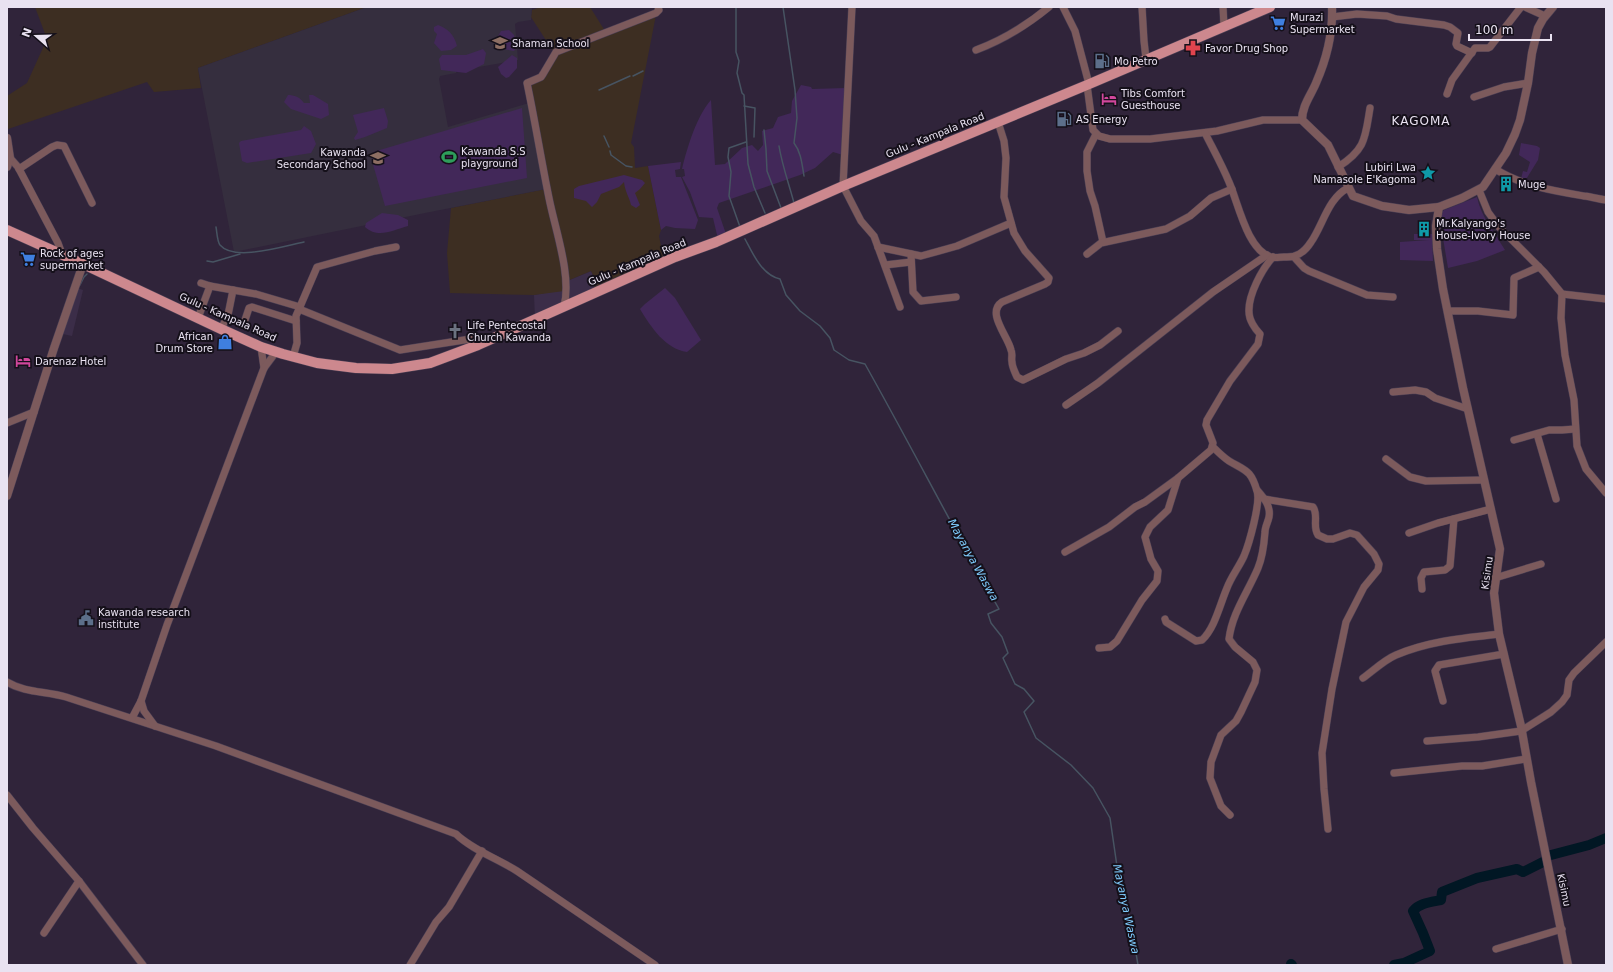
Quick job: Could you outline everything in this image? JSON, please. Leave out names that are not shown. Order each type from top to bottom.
[{"type":"main road","name":"Gulu - Kampala Road","points":[[7,230],[62,254],[220,329],[276,352],[317,363],[351,367],[392,369],[430,363],[482,343],[675,257],[743,230],[843,186],[1088,85],[1270,7]]},
{"type":"street","points":[[564,306],[566,298],[564,268],[527,83],[544,74],[556,52],[656,13],[659,10],[658,7]]},
{"type":"street","points":[[852,7],[843,186],[861,221],[874,236],[900,306]]},
{"type":"street","points":[[976,50],[1008,36],[1030,22],[1049,7]]},
{"type":"street","points":[[1063,7],[1075,32],[1088,85],[1093,130],[1096,134],[1110,139],[1150,139],[1205,132],[1240,126],[1263,120],[1302,120],[1324,140],[1331,150],[1348,188],[1355,198],[1382,206],[1409,210],[1439,207],[1479,190],[1487,183],[1515,134],[1520,120],[1538,28],[1545,16],[1553,7]]},
{"type":"street","points":[[1142,7],[1146,59]]},
{"type":"street","points":[[1223,7],[1224,26]]},
{"type":"street","points":[[1302,120],[1306,102],[1316,83],[1328,50],[1331,36],[1332,7]]},
{"type":"street","points":[[1447,94],[1452,80],[1474,48],[1490,47],[1520,7]]},
{"type":"street","points":[[1525,7],[1545,16]]},
{"type":"street","points":[[1332,17],[1357,14],[1387,16],[1396,19],[1444,25],[1450,27],[1458,33],[1456,44],[1472,53]]},
{"type":"street","points":[[1474,98],[1504,87],[1528,83]]},
{"type":"street","points":[[1338,167],[1356,154],[1362,146],[1370,108]]},
{"type":"street","points":[[998,122],[1004,141],[1006,158],[1004,197],[1011,223],[1018,242],[1049,278],[1048,282],[1045,284],[1002,302],[998,305],[996,311],[1010,346],[1012,353],[1012,366],[1018,379],[1023,380],[1066,359],[1084,353],[1100,345],[1118,331]]},
{"type":"street","points":[[1205,132],[1220,160],[1247,232],[1253,242],[1270,256]]},
{"type":"street","points":[[1096,134],[1086,152],[1087,171],[1090,191],[1096,206],[1103,242]]},
{"type":"street","points":[[7,138],[10,158],[7,166]]},
{"type":"street","points":[[19,169],[52,147],[57,145],[64,146],[92,203]]},
{"type":"street","points":[[10,158],[19,169],[51,229],[62,254]]},
{"type":"street","points":[[1495,169],[1504,175],[1531,185],[1554,191],[1606,200]]},
{"type":"street","points":[[1066,406],[1098,383],[1213,292],[1270,256],[1294,257],[1301,254],[1311,242],[1336,198],[1342,191],[1348,188]]},
{"type":"street","points":[[1087,254],[1096,245],[1103,242],[1166,229],[1190,216],[1211,198],[1232,189]]},
{"type":"street","points":[[1479,190],[1488,212],[1499,226],[1539,267],[1562,294],[1561,318],[1565,355],[1574,400],[1577,446],[1586,469],[1606,493]]},
{"type":"street","name":"Kisimu","points":[[1439,207],[1436,226],[1437,249],[1448,311],[1468,409],[1500,549],[1494,593],[1499,634],[1521,731],[1562,929],[1568,965]]},
{"type":"street","points":[[885,265],[958,246],[1011,223]]},
{"type":"street","points":[[293,357],[297,343],[296,321],[299,308],[317,268],[376,251],[396,247]]},
{"type":"street","points":[[878,247],[911,258]]},
{"type":"street","points":[[1230,815],[1221,806],[1210,778],[1211,762],[1221,735],[1236,721],[1241,712],[1254,682],[1257,670],[1253,662],[1228,639],[1234,619],[1258,568],[1263,552],[1269,511],[1264,499],[1245,469],[1229,461],[1213,447],[1213,443],[1206,425],[1207,420],[1230,381],[1258,344],[1260,334],[1256,330],[1249,312],[1251,299],[1259,277],[1270,256]]},
{"type":"street","points":[[1294,257],[1308,271],[1367,295],[1394,297]]},
{"type":"street","points":[[911,258],[913,292],[921,301],[956,297]]},
{"type":"street","points":[[7,496],[54,348],[83,264]]},
{"type":"street","points":[[1448,311],[1478,311],[1513,315],[1514,278],[1539,267]]},
{"type":"street","points":[[201,283],[256,294],[299,308],[400,350],[477,338],[482,343]]},
{"type":"street","points":[[198,318],[210,286]]},
{"type":"street","points":[[220,329],[228,315],[233,290]]},
{"type":"street","points":[[1562,294],[1606,299]]},
{"type":"street","points":[[245,320],[250,308],[252,307],[296,321]]},
{"type":"street","points":[[261,347],[264,368]]},
{"type":"street","points":[[132,718],[141,701],[167,625],[264,368],[276,352]]},
{"type":"street","points":[[1393,392],[1415,390],[1426,392],[1435,398],[1468,409]]},
{"type":"street","points":[[7,424],[34,412]]},
{"type":"street","points":[[1514,440],[1549,430],[1575,428]]},
{"type":"street","points":[[1537,434],[1556,499]]},
{"type":"street","points":[[1065,552],[1109,527],[1178,478],[1213,447]]},
{"type":"street","points":[[1386,459],[1410,477],[1426,481],[1484,480]]},
{"type":"street","points":[[1099,648],[1110,647],[1117,641],[1142,600],[1157,581],[1158,571],[1150,559],[1145,537],[1150,527],[1168,510],[1178,478]]},
{"type":"street","points":[[1165,619],[1166,622],[1196,641],[1202,640],[1205,637],[1217,614],[1231,579],[1244,556],[1257,506],[1257,490]]},
{"type":"street","points":[[1264,499],[1311,506],[1315,510],[1315,527],[1318,534],[1327,539],[1333,539],[1350,533],[1357,535],[1374,554],[1379,564],[1378,570],[1364,587],[1346,622],[1333,682],[1322,753],[1328,828]]},
{"type":"street","points":[[1409,533],[1491,509]]},
{"type":"street","points":[[1422,589],[1421,578],[1424,572],[1445,570],[1450,566],[1454,519]]},
{"type":"street","points":[[1495,578],[1541,564]]},
{"type":"street","points":[[1363,678],[1395,656],[1422,647],[1442,641],[1499,634]]},
{"type":"street","points":[[1427,742],[1521,731],[1551,712],[1562,702],[1567,695],[1569,680],[1574,673],[1606,642]]},
{"type":"street","points":[[1442,701],[1435,671],[1439,665],[1504,654]]},
{"type":"street","points":[[7,682],[23,690],[53,693],[216,746],[456,834],[466,843],[517,871],[655,965]]},
{"type":"street","points":[[141,701],[144,711],[155,726]]},
{"type":"street","points":[[1394,773],[1486,765],[1526,759]]},
{"type":"street","points":[[7,795],[33,828],[79,881],[143,965]]},
{"type":"street","points":[[410,965],[436,922],[452,903],[482,851]]},
{"type":"street","points":[[44,933],[79,881]]},
{"type":"street","points":[[1496,949],[1562,929]]},
{"type":"shaded area","points":[[35,7],[367,7],[198,68],[201,88],[154,92],[147,82],[8,129],[7,96],[27,83],[47,39]]},
{"type":"shaded area","name":"Kawanda Secondary School","points":[[367,7],[532,7],[531,20],[518,22],[515,24],[518,60],[456,71],[456,73],[440,76],[439,79],[448,127],[529,103],[546,189],[234,252],[198,68]]},
{"type":"shaded area","points":[[541,7],[590,7],[605,31],[553,51],[531,17],[532,10]]},
{"type":"shaded area","points":[[656,15],[631,143],[634,147],[635,168],[648,166],[661,230],[659,236],[664,261],[596,292],[592,279],[594,277],[591,271],[567,281],[531,84],[540,79],[555,54]]},
{"type":"shaded area","points":[[438,25],[450,32],[457,46],[451,50],[441,51],[434,43],[437,34],[434,31],[434,27]]},
{"type":"shaded area","points":[[509,30],[514,35],[517,47],[514,51],[503,49],[497,38],[501,31]]},
{"type":"shaded area","points":[[483,49],[486,53],[484,64],[466,73],[441,70],[439,59],[442,55],[466,55]]},
{"type":"shaded area","points":[[512,55],[517,58],[517,68],[509,77],[506,78],[501,74],[498,67]]},
{"type":"shaded area","points":[[801,85],[811,87],[812,89],[846,88],[843,155],[833,152],[815,168],[800,175],[719,203],[717,208],[726,234],[718,239],[713,218],[699,217],[690,192],[682,177],[685,176],[684,169],[682,169],[687,151],[701,114],[711,100],[715,165],[725,164],[742,148],[752,145],[758,151],[763,145],[762,131],[773,128],[778,117],[791,113],[792,101]]},
{"type":"shaded area","points":[[288,95],[301,99],[304,103],[310,103],[309,95],[313,95],[328,104],[329,115],[321,119],[291,109],[284,102]]},
{"type":"shaded area","points":[[384,108],[388,121],[387,128],[355,140],[354,138],[358,132],[353,115]]},
{"type":"shaded area","name":"Kawanda S.S playground","points":[[522,108],[527,178],[385,206],[372,161],[373,152]]},
{"type":"shaded area","points":[[304,126],[311,131],[316,144],[311,153],[247,163],[242,161],[239,143],[241,141],[301,130]]},
{"type":"shaded area","points":[[1521,143],[1540,148],[1538,160],[1525,181],[1521,179],[1523,171],[1527,172],[1530,162],[1519,155]]},
{"type":"shaded area","points":[[681,162],[680,169],[675,170],[676,177],[681,177],[698,220],[695,229],[666,226],[661,230],[648,166]]},
{"type":"shaded area","points":[[624,175],[642,180],[645,183],[635,193],[640,205],[636,208],[631,205],[624,182],[619,187],[601,194],[597,202],[592,207],[586,201],[574,198],[574,189],[579,186]]},
{"type":"shaded area","points":[[546,189],[552,226],[562,267],[564,291],[534,295],[450,293],[447,253],[451,208]]},
{"type":"shaded area","points":[[1477,197],[1485,218],[1505,250],[1477,261],[1448,268],[1442,232],[1442,212]]},
{"type":"shaded area","points":[[382,213],[398,215],[408,220],[408,226],[380,233],[370,231],[365,227],[366,223]]},
{"type":"shaded area","points":[[1414,234],[1432,234],[1433,261],[1400,260],[1400,242],[1429,240],[1414,240]]},
{"type":"shaded area","points":[[591,271],[594,277],[596,292],[568,300],[567,281]]},
{"type":"shaded area","points":[[77,288],[83,290],[72,336],[63,334]]},
{"type":"shaded area","points":[[665,288],[675,298],[701,340],[687,352],[672,347],[665,342],[654,330],[640,309]]},
{"type":"shaded area","points":[[554,291],[564,291],[564,304],[535,318],[534,295]]},
{"type":"waterway","name":"Mayanya Waswa","points":[[736,7],[736,52],[739,61],[737,73],[742,93],[744,95],[748,164],[754,187],[765,213]]},
{"type":"waterway","points":[[783,7],[795,90],[797,118],[794,143],[800,154],[804,176]]},
{"type":"waterway","points":[[633,76],[643,71]]},
{"type":"waterway","points":[[599,90],[630,76]]},
{"type":"waterway","points":[[744,106],[755,108],[754,137]]},
{"type":"waterway","points":[[764,130],[767,171],[781,208]]},
{"type":"waterway","points":[[604,136],[609,147]]},
{"type":"waterway","name":"Mayanya Waswa","points":[[740,227],[729,196],[731,172],[728,157],[729,148],[746,142]]},
{"type":"waterway","points":[[779,146],[794,203]]},
{"type":"waterway","points":[[610,151],[611,155],[626,166],[632,167]]},
{"type":"waterway","points":[[216,227],[220,245],[227,250],[236,252],[247,253],[304,242]]},
{"type":"waterway","name":"Mayanya Waswa","points":[[745,239],[763,269],[774,277],[780,279],[786,295],[800,311],[820,326],[830,338],[834,350],[849,360],[865,364],[999,609],[988,614],[991,623],[1002,637],[1008,653],[1003,658],[1015,684],[1024,689],[1034,701],[1024,712],[1036,738],[1071,765],[1093,788],[1110,818],[1121,894],[1130,918],[1138,965]]},
{"type":"waterway","points":[[207,261],[213,262],[240,254]]},
{"type":"waterway","points":[[80,285],[87,274]]},
{"type":"waterway","name":"Mayanya Waswa","points":[[1551,855],[1589,845],[1606,838]]},
{"type":"waterway","name":"Mayanya Waswa","points":[[1394,965],[1404,963],[1430,951],[1413,911],[1418,906],[1441,900],[1442,892],[1477,878],[1517,869],[1523,872],[1543,862]]},
{"type":"place","name":"Murazi Supermarket","points":[[1278,23]]},
{"type":"place","name":"Shaman School","points":[[500,43]]},
{"type":"place","name":"Favor Drug Shop","points":[[1193,48]]},
{"type":"place","name":"Mo Petro","points":[[1102,61]]},
{"type":"place","name":"Tibs Comfort Guesthouse","points":[[1109,99]]},
{"type":"place","name":"AS Energy","points":[[1064,119]]},
{"type":"place","name":"Kawanda S.S playground","points":[[449,157]]},
{"type":"place","name":"Kawanda Secondary School","points":[[378,158]]},
{"type":"place","name":"Lubiri Lwa Namasole E'Kagoma","points":[[1428,173]]},
{"type":"place","name":"Muge","points":[[1506,184]]},
{"type":"place","name":"Mr.Kalyango's House-Ivory House","points":[[1424,229]]},
{"type":"place","name":"Rock of ages supermarket","points":[[28,259]]},
{"type":"place","name":"Life Pentecostal Church Kawanda","points":[[455,331]]},
{"type":"place","name":"African Drum Store","points":[[225,342]]},
{"type":"place","name":"Darenaz Hotel","points":[[23,361]]},
{"type":"place","name":"Kawanda research institute","points":[[86,618]]},
{"type":"district","name":"KAGOMA","points":[[1421,121]]}]
